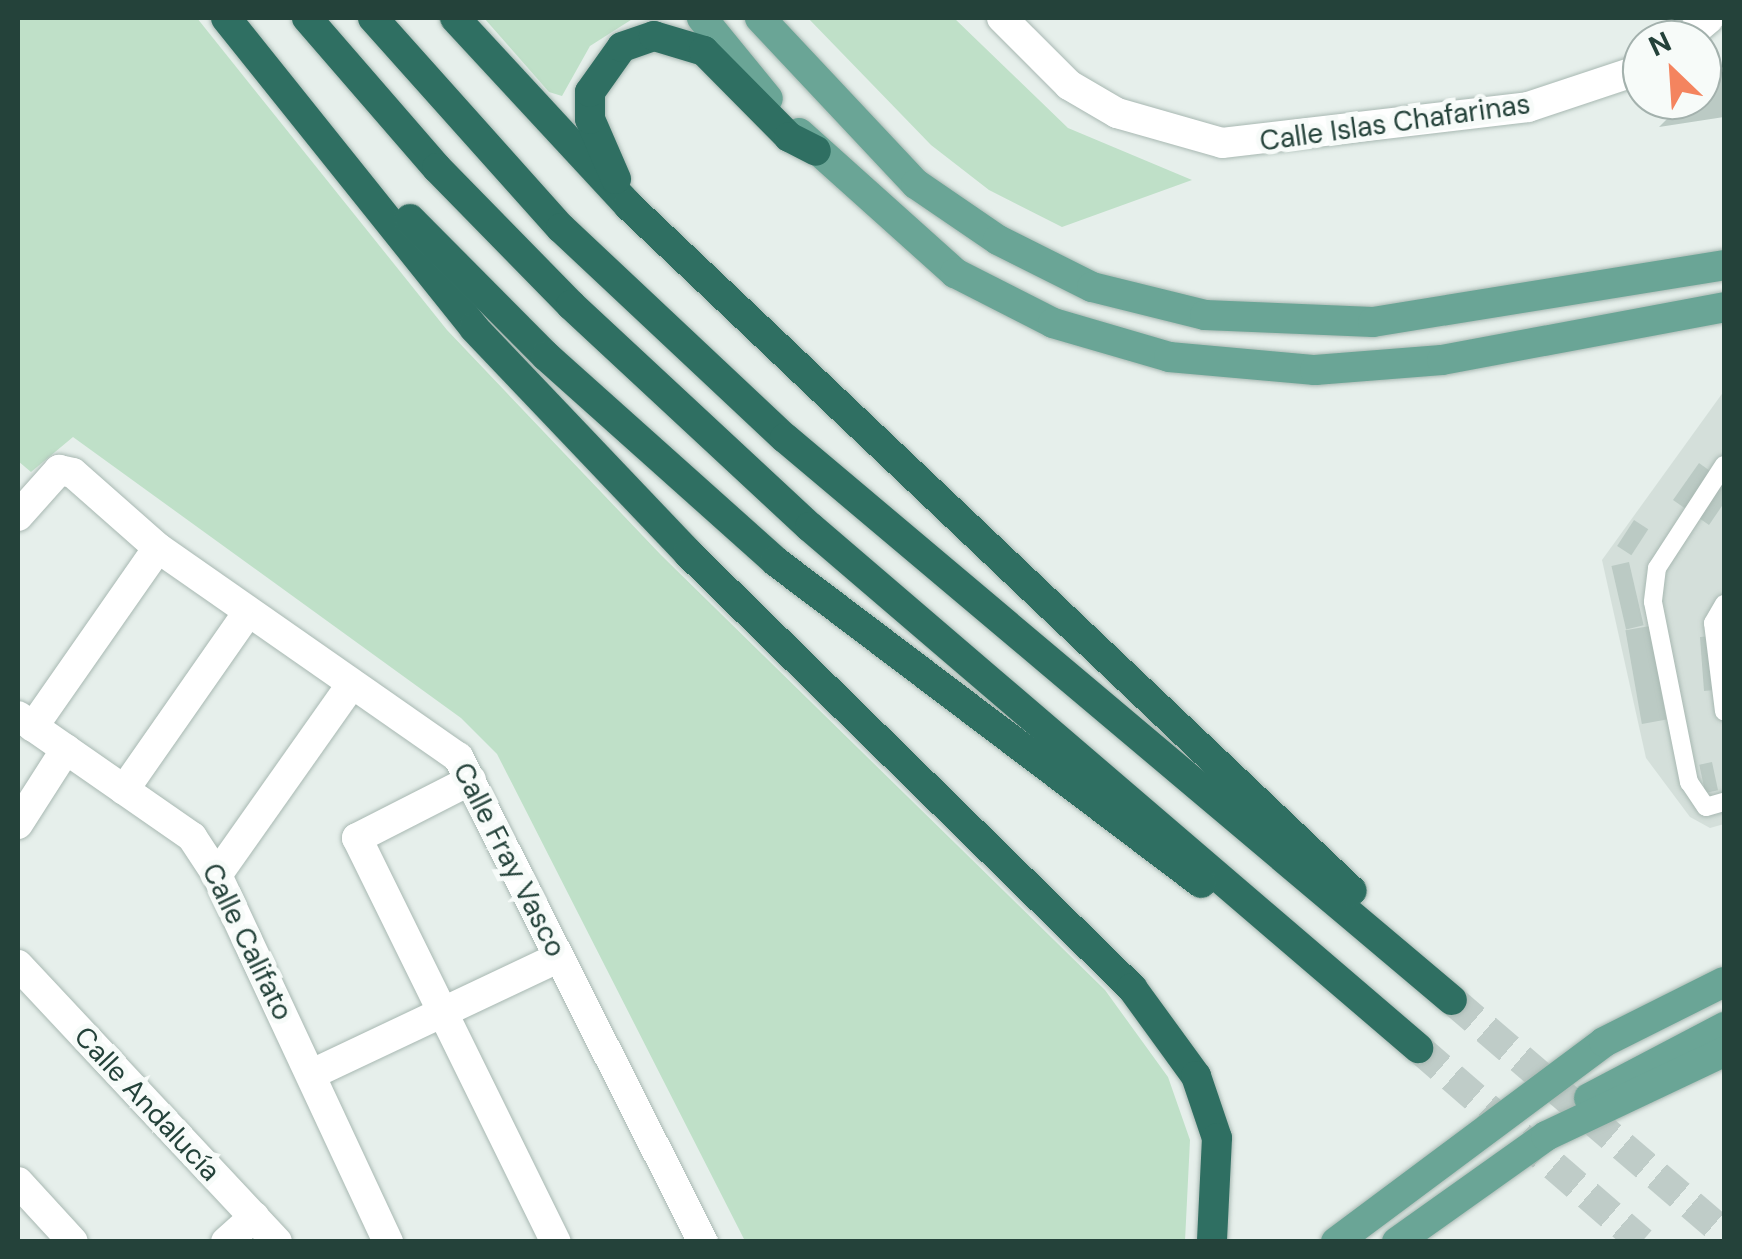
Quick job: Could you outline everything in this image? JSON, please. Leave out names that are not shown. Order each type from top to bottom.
[{"type":"highway","points":[[226,18],[320,129],[474,328],[688,553],[1132,988],[1196,1076],[1218,1138],[1212,1242]]},
{"type":"highway","points":[[307,18],[571,305],[810,527],[1418,1048]]},
{"type":"highway","points":[[373,18],[562,228],[785,438],[1452,1000],[1383,920],[628,205],[455,18]]},
{"type":"highway","points":[[628,205],[590,120],[590,92],[609,58],[637,40],[671,37],[704,52],[790,137],[816,151]]},
{"type":"highway","points":[[320,129],[546,356],[775,561],[1176,867],[1295,942]]},
{"type":"main road","points":[[702,18],[816,151],[956,273],[1053,323],[1168,357],[1315,370],[1442,360],[1724,307]]},
{"type":"main road","points":[[760,18],[916,184],[998,240],[1092,287],[1205,315],[1373,322],[1724,265]]},
{"type":"main road","points":[[1336,1242],[1604,1042],[1724,966]]},
{"type":"main road","points":[[1604,1042],[1724,982]]},
{"type":"main road","points":[[1396,1242],[1626,1075],[1724,1027]]},
{"type":"main road","points":[[1546,1136],[1724,1052]]},
{"type":"street","name":"Calle Islas Chafarinas","points":[[1002,18],[1070,85],[1116,113],[1222,143],[1528,106],[1622,75]]},
{"type":"street","name":"Calle Fray Vasco","points":[[18,516],[58,470],[73,473],[158,548],[458,756],[704,1242]]},
{"type":"street","points":[[25,721],[158,548]]},
{"type":"street","points":[[124,790],[248,612]]},
{"type":"street","points":[[217,874],[351,685]]},
{"type":"street","name":"Calle Califato","points":[[25,721],[192,837],[217,874],[388,1242]]},
{"type":"street","points":[[18,824],[66,750]]},
{"type":"street","points":[[471,780],[357,838],[556,1242]]},
{"type":"street","points":[[312,1074],[560,957]]},
{"type":"street","name":"Calle Andalucía","points":[[18,966],[276,1242]]},
{"type":"street","points":[[18,1182],[73,1242]]},
{"type":"street","points":[[226,1242],[254,1217]]},
{"type":"lane","points":[[1724,466],[1657,568],[1653,602],[1689,782],[1706,807],[1724,802]]},
{"type":"lane","points":[[1724,604],[1713,623],[1724,711]]},
{"type":"shaded area","points":[[1724,391],[1724,824],[1710,828],[1690,817],[1646,758],[1602,560]]},
{"type":"green space","points":[[18,18],[197,18],[447,330],[661,555],[1105,990],[1168,1077],[1190,1140],[1185,1241],[745,1241],[497,754],[461,718],[73,437],[31,472],[18,461]]},
{"type":"green space","points":[[484,18],[634,18],[590,46],[562,96],[549,92]]},
{"type":"green space","points":[[808,18],[954,18],[1068,128],[1192,180],[1062,227],[989,190],[931,145]]},
{"type":"building","points":[[1724,62],[1722,117],[1722,64]]},
{"type":"building","points":[[1666,120],[1704,120],[1659,127]]},
{"type":"building","points":[[1699,463],[1724,481],[1724,503],[1709,525],[1673,500]]},
{"type":"building","points":[[1634,520],[1648,529],[1631,555],[1617,546]]},
{"type":"building","points":[[1629,562],[1644,625],[1626,629],[1611,566]]},
{"type":"building","points":[[1650,626],[1666,720],[1642,724],[1625,630]]},
{"type":"building","points":[[1724,635],[1724,689],[1704,691],[1700,637]]},
{"type":"building","points":[[1712,762],[1718,790],[1705,793],[1699,765]]},
{"type":"tunnel","points":[[1452,1000],[1724,1233]]},
{"type":"tunnel","points":[[1418,1048],[1642,1242]]}]
